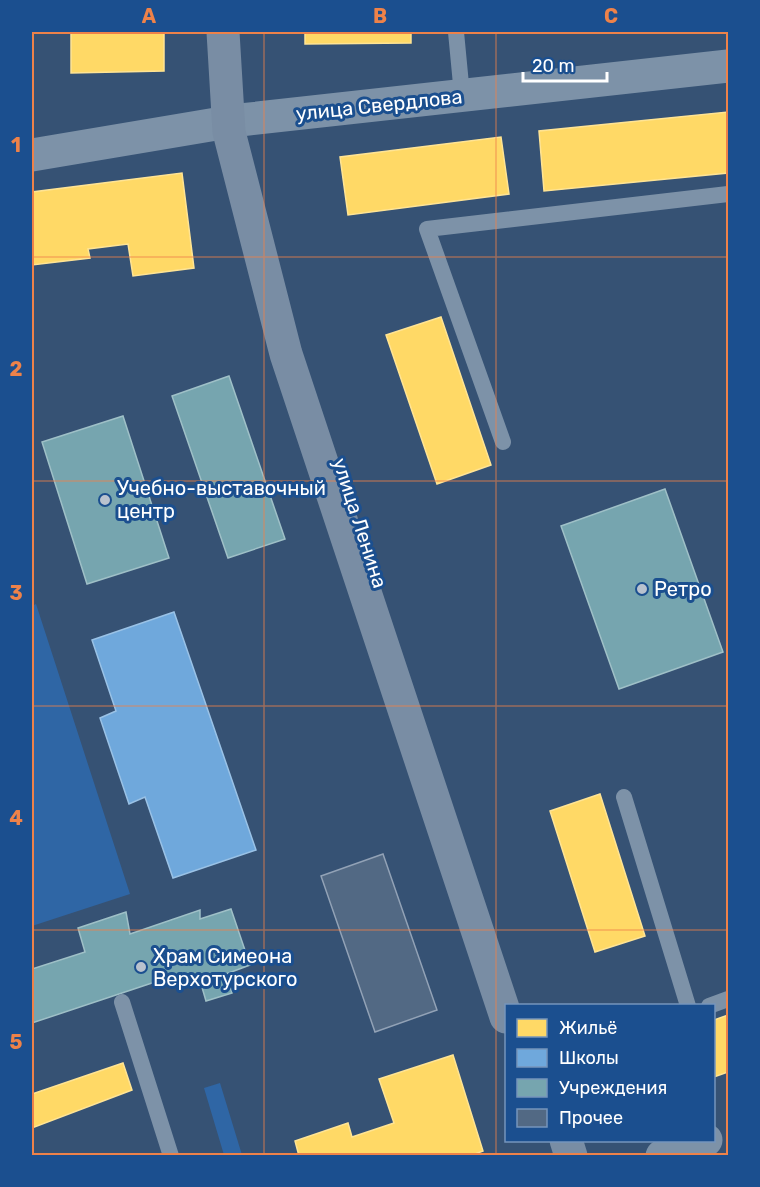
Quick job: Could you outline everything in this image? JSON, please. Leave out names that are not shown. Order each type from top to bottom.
[{"type":"main road","points":[[223,32],[234,121],[286,354],[505,1011]]},
{"type":"main road","name":"улица Ленина","points":[[235,32],[234,121],[298,337],[521,1004]]},
{"type":"street","name":"улица Свердлова","points":[[32,155],[234,121],[729,66]]},
{"type":"street","points":[[662,1155],[700,1142]]},
{"type":"lane","points":[[456,32],[462,96]]},
{"type":"lane","points":[[503,442],[427,229],[729,194]]},
{"type":"lane","points":[[624,797],[688,1004]]},
{"type":"lane","points":[[712,1004],[729,999]]},
{"type":"lane","points":[[122,1002],[171,1155]]},
{"type":"shaded area","points":[[36,604],[130,894],[32,926],[32,606]]},
{"type":"shaded area","points":[[220,1083],[242,1155],[224,1155],[204,1088]]},
{"type":"building: Жильё","points":[[71,32],[164,32],[164,71],[71,73]]},
{"type":"building: Жильё","points":[[305,32],[411,32],[411,43],[305,44]]},
{"type":"building: Жильё","points":[[728,112],[728,173],[544,191],[539,131]]},
{"type":"building: Жильё","points":[[501,137],[509,194],[348,215],[340,157]]},
{"type":"building: Жильё","points":[[182,173],[194,268],[133,276],[128,244],[88,249],[90,258],[32,265],[32,192]]},
{"type":"building: Жильё","points":[[441,317],[491,465],[437,484],[386,335]]},
{"type":"building: Жильё","points":[[600,794],[645,936],[595,952],[550,811]]},
{"type":"building: Жильё","points":[[728,1015],[728,1072],[715,1077],[715,1020]]},
{"type":"building: Жильё","points":[[453,1055],[483,1151],[470,1156],[299,1156],[295,1141],[348,1123],[352,1137],[394,1123],[379,1079]]},
{"type":"building: Жильё","points":[[123,1063],[132,1090],[32,1128],[32,1094]]},
{"type":"building: Школы","points":[[174,612],[256,850],[173,878],[145,797],[129,804],[100,718],[116,711],[92,640]]},
{"type":"building: Учреждения","points":[[229,376],[285,539],[228,558],[172,396]]},
{"type":"building: Учреждения","name":"Учебно-выставочный центр","points":[[123,416],[169,558],[87,584],[42,442]]},
{"type":"building: Учреждения","name":"Ретро","points":[[665,489],[723,652],[619,689],[561,526]]},
{"type":"building: Учреждения","name":"Храм Симеона Верхотурского","points":[[231,909],[250,965],[226,974],[232,993],[206,1001],[199,977],[177,986],[173,976],[32,1023],[32,969],[85,952],[78,928],[126,912],[130,934],[200,910],[200,919]]},
{"type":"building: Прочее","points":[[383,854],[437,1010],[375,1032],[321,876]]},
{"type":"place","name":"Учебно-выставочный центр","points":[[105,500]]},
{"type":"place","name":"Ретро","points":[[642,589]]},
{"type":"place","name":"Храм Симеона Верхотурского","points":[[141,967]]}]
